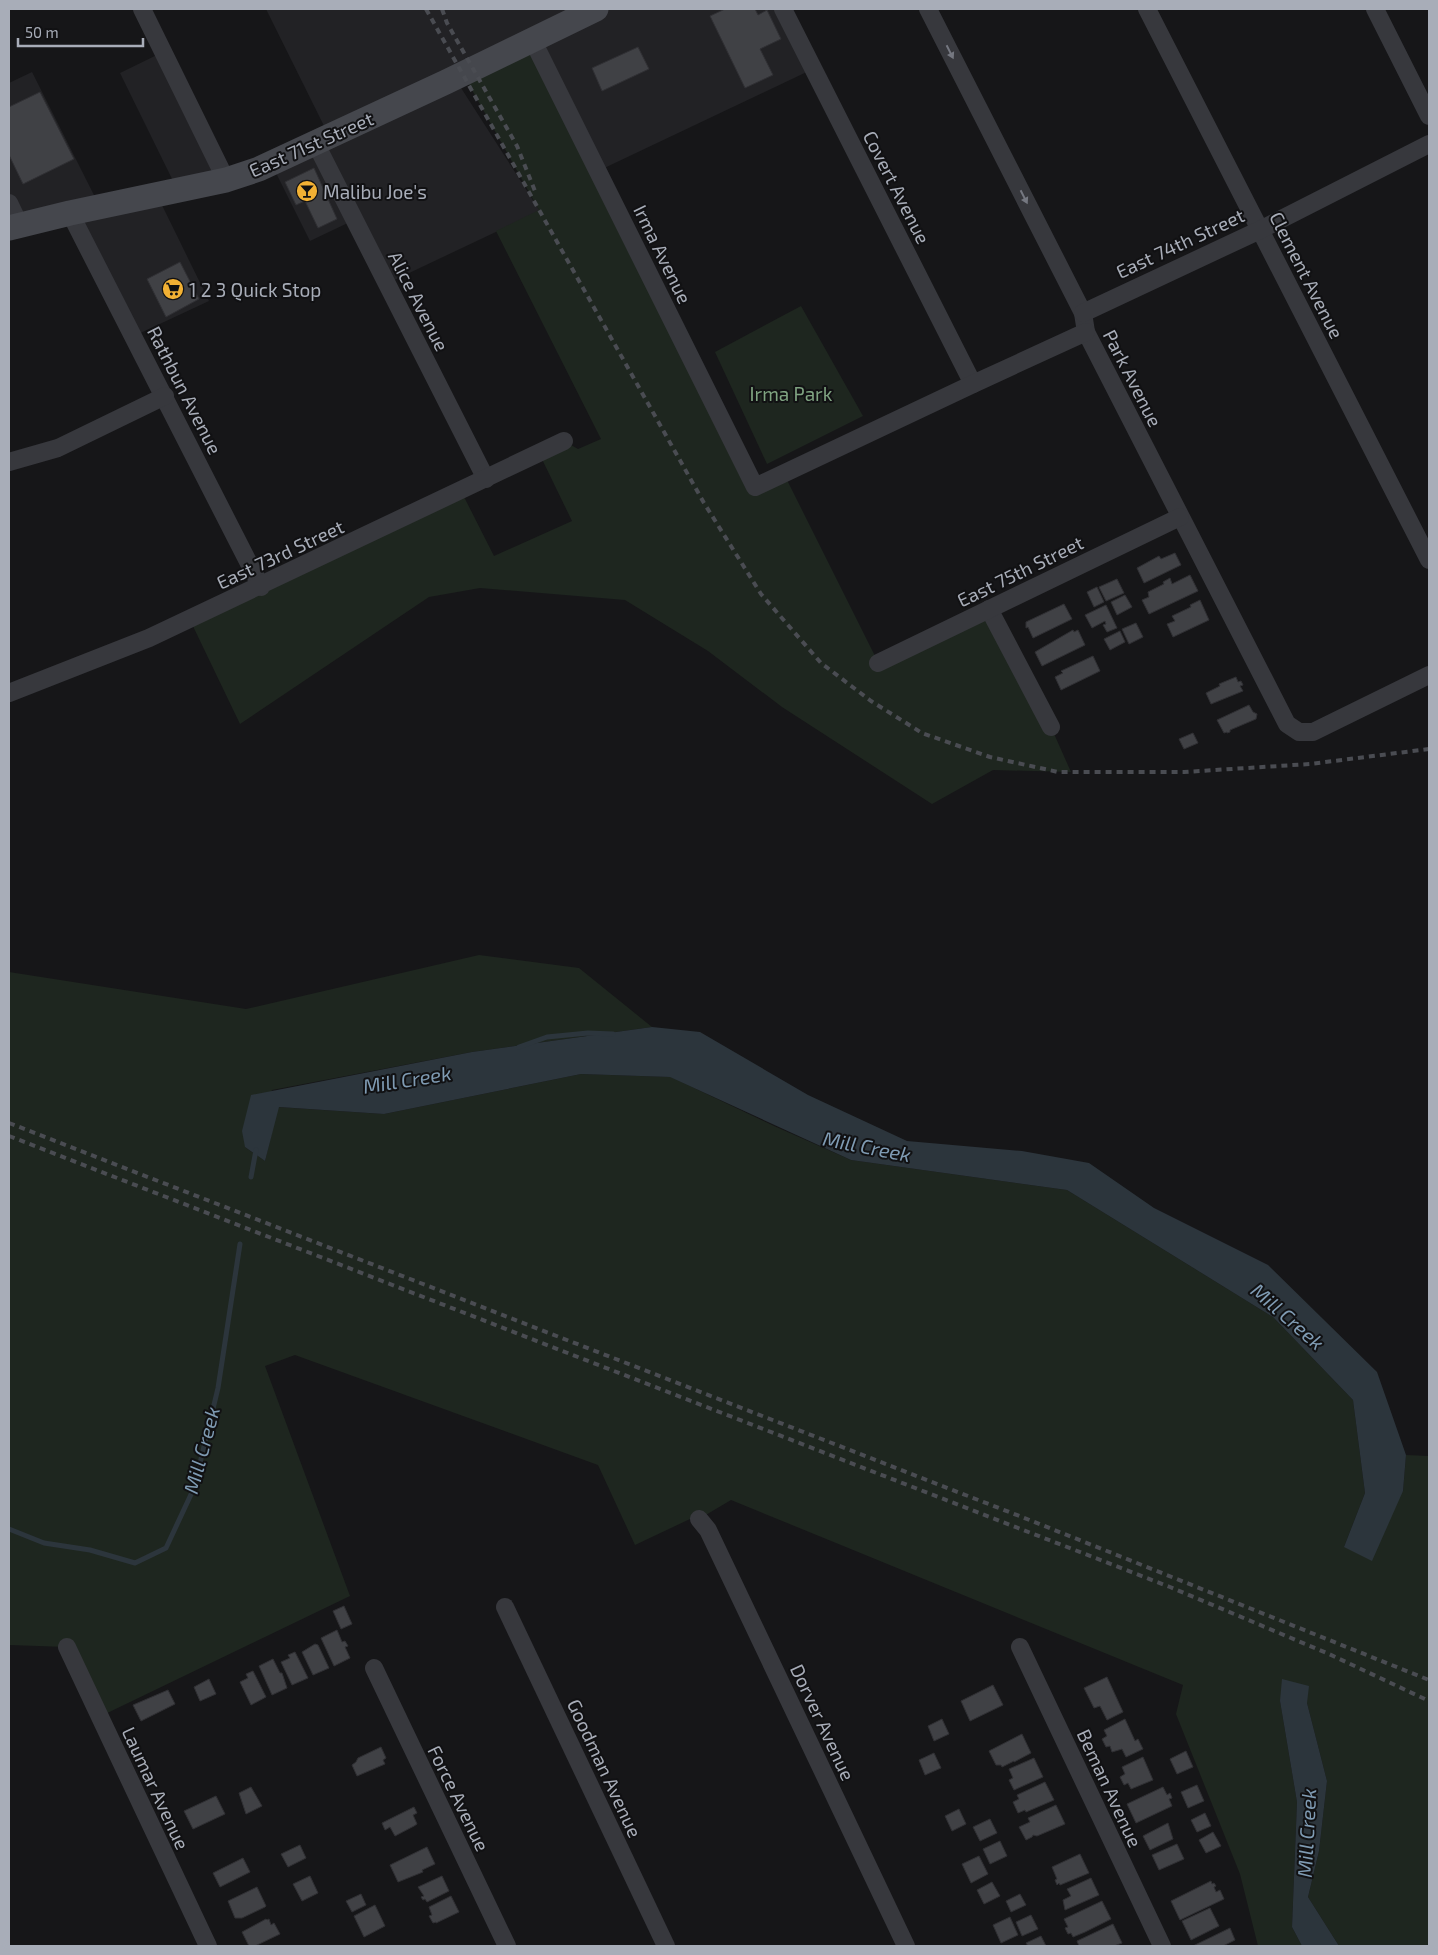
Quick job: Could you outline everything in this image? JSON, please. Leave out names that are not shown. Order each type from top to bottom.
[{"type":"main road","name":"East 71st Street","points":[[14,227],[70,213],[226,180],[259,169],[446,82],[596,9]]},
{"type":"street","points":[[142,9],[226,180]]},
{"type":"street","name":"Covert Avenue","points":[[783,9],[973,384]]},
{"type":"street","name":"Park Avenue","points":[[928,9],[1083,313],[1086,332],[1287,724],[1299,732],[1313,732],[1429,675]]},
{"type":"street","name":"Clement Avenue","points":[[1147,9],[1429,560]]},
{"type":"street","points":[[1375,9],[1429,116]]},
{"type":"street","name":"Irma Avenue","points":[[532,39],[755,487],[973,384]]},
{"type":"street","name":"Alice Avenue","points":[[315,142],[486,479]]},
{"type":"street","name":"East 74th Street","points":[[1083,313],[1260,230],[1429,144]]},
{"type":"street","points":[[9,202],[14,227]]},
{"type":"street","name":"Rathbun Avenue","points":[[70,213],[165,396],[260,587]]},
{"type":"street","points":[[973,384],[1086,332]]},
{"type":"street","points":[[9,462],[58,448],[165,396]]},
{"type":"street","name":"East 73rd Street","points":[[9,692],[149,638],[260,587],[564,441]]},
{"type":"street","name":"East 75th Street","points":[[878,663],[1180,517]]},
{"type":"street","points":[[989,609],[1051,727]]},
{"type":"street","name":"Dorver Avenue","points":[[699,1519],[708,1530],[906,1946]]},
{"type":"street","name":"Goodman Avenue","points":[[505,1607],[666,1946]]},
{"type":"street","name":"Laumar Avenue","points":[[67,1647],[208,1946]]},
{"type":"street","name":"Beman Avenue","points":[[1020,1647],[1162,1946]]},
{"type":"street","name":"Force Avenue","points":[[374,1668],[507,1946]]},
{"type":"shaded area","points":[[266,9],[783,9],[813,69],[598,171],[532,39],[454,77],[540,211],[386,284],[354,220],[310,241],[271,163],[329,136]]},
{"type":"shaded area","points":[[163,52],[226,180],[178,191],[120,73]]},
{"type":"shaded area","points":[[32,72],[100,207],[157,195],[209,301],[134,336],[71,213],[9,228],[9,83]]},
{"type":"green space","points":[[532,39],[755,487],[784,474],[878,662],[989,609],[1051,727],[1071,772],[993,770],[932,804],[782,707],[708,651],[625,600],[480,588],[429,597],[240,724],[190,620],[461,491],[494,556],[572,521],[539,453],[564,441],[578,449],[601,439],[496,231],[539,210],[463,74]]},
{"type":"green space","name":"Irma Park","points":[[801,306],[863,416],[767,464],[715,352]]},
{"type":"green space","points":[[479,955],[579,968],[652,1027],[472,1052],[272,1090],[245,1147],[265,1161],[278,1107],[384,1114],[581,1074],[671,1077],[851,1160],[1067,1190],[1273,1317],[1353,1400],[1365,1493],[1344,1547],[1403,1491],[1406,1455],[1429,1456],[1429,1946],[1339,1946],[1308,1897],[1319,1851],[1327,1781],[1307,1703],[1280,1701],[1297,1802],[1292,1927],[1302,1946],[1258,1946],[1240,1874],[1176,1714],[1183,1685],[731,1500],[699,1519],[690,1519],[635,1545],[598,1465],[295,1355],[265,1366],[350,1596],[99,1717],[67,1647],[9,1645],[9,972],[246,1009]]},
{"type":"water","points":[[652,1027],[700,1032],[808,1095],[907,1141],[1022,1151],[1089,1163],[1154,1208],[1268,1265],[1377,1372],[1406,1455],[1403,1491],[1372,1561],[1344,1547],[1365,1493],[1353,1400],[1273,1317],[1067,1190],[851,1160],[670,1077],[581,1074],[384,1114],[279,1107],[265,1161],[245,1147],[242,1131],[251,1095],[472,1052]]},
{"type":"water","points":[[1282,1679],[1309,1686],[1307,1703],[1327,1781],[1319,1851],[1308,1897],[1339,1946],[1302,1946],[1292,1927],[1297,1802],[1280,1701]]},
{"type":"building","points":[[725,9],[755,9],[758,15],[767,10],[781,39],[760,49],[773,75],[745,88],[710,16]]},
{"type":"building","points":[[638,47],[649,69],[602,91],[592,68]]},
{"type":"building","points":[[40,92],[74,159],[23,184],[9,155],[9,107]]},
{"type":"building","name":"Malibu Joe's","points":[[314,168],[337,219],[318,228],[305,201],[296,205],[285,182]]},
{"type":"building","name":"1 2 3 Quick Stop","points":[[180,262],[199,299],[166,317],[147,279]]},
{"type":"building","points":[[1175,553],[1181,565],[1144,583],[1137,568],[1159,556],[1161,559]]},
{"type":"building","points":[[1190,575],[1198,591],[1149,614],[1142,600],[1149,597],[1148,592],[1164,584],[1163,582],[1170,578],[1172,584]]},
{"type":"building","points":[[1117,579],[1124,593],[1106,601],[1099,587]]},
{"type":"building","points":[[1097,587],[1104,602],[1094,607],[1087,592]]},
{"type":"building","points":[[1125,595],[1132,607],[1117,615],[1111,602]]},
{"type":"building","points":[[1200,600],[1209,620],[1173,637],[1167,624],[1175,621],[1172,616],[1191,607],[1190,605]]},
{"type":"building","points":[[1064,604],[1072,619],[1033,638],[1028,627],[1026,628],[1026,622]]},
{"type":"building","points":[[1106,605],[1117,628],[1107,632],[1103,625],[1106,624],[1105,621],[1092,628],[1085,615]]},
{"type":"building","points":[[1136,623],[1143,637],[1129,644],[1122,629]]},
{"type":"building","points":[[1073,630],[1074,632],[1078,630],[1085,645],[1042,666],[1035,652]]},
{"type":"building","points":[[1120,631],[1125,642],[1110,650],[1104,639]]},
{"type":"building","points":[[1093,656],[1100,671],[1061,690],[1055,677],[1063,673],[1061,671]]},
{"type":"building","points":[[1236,677],[1238,682],[1241,681],[1243,685],[1240,686],[1243,691],[1211,704],[1206,693],[1220,686],[1219,684]]},
{"type":"building","points":[[1249,705],[1253,712],[1257,714],[1256,719],[1224,733],[1217,720]]},
{"type":"building","points":[[1193,733],[1198,743],[1184,749],[1179,739]]},
{"type":"building","points":[[344,1606],[352,1624],[341,1629],[333,1611]]},
{"type":"building","points":[[337,1630],[342,1642],[345,1641],[348,1646],[345,1647],[350,1658],[334,1666],[321,1638]]},
{"type":"building","points":[[315,1644],[318,1645],[329,1668],[313,1675],[302,1652]]},
{"type":"building","points":[[295,1652],[308,1678],[292,1685],[281,1662],[290,1658],[288,1655]]},
{"type":"building","points":[[273,1659],[280,1673],[282,1673],[287,1688],[272,1695],[259,1666]]},
{"type":"building","points":[[253,1671],[266,1697],[251,1705],[240,1682],[248,1678],[246,1674]]},
{"type":"building","points":[[1107,1677],[1123,1712],[1107,1720],[1100,1706],[1094,1708],[1084,1688]]},
{"type":"building","points":[[209,1679],[216,1694],[200,1701],[194,1687]]},
{"type":"building","points":[[993,1685],[1003,1705],[970,1721],[961,1701]]},
{"type":"building","points":[[168,1690],[175,1704],[141,1721],[133,1705]]},
{"type":"building","points":[[942,1719],[949,1734],[934,1741],[928,1726]]},
{"type":"building","points":[[1125,1719],[1135,1741],[1138,1739],[1143,1749],[1126,1757],[1122,1749],[1112,1752],[1110,1746],[1106,1747],[1102,1739],[1107,1736],[1104,1730]]},
{"type":"building","points":[[1022,1734],[1031,1753],[1002,1767],[1001,1765],[996,1765],[989,1751]]},
{"type":"building","points":[[381,1747],[386,1758],[383,1760],[385,1764],[357,1776],[352,1765],[358,1758]]},
{"type":"building","points":[[1186,1751],[1193,1767],[1177,1774],[1170,1759]]},
{"type":"building","points":[[934,1753],[941,1768],[925,1775],[919,1760]]},
{"type":"building","points":[[1143,1757],[1153,1780],[1131,1789],[1128,1783],[1124,1785],[1120,1777],[1125,1774],[1122,1767]]},
{"type":"building","points":[[1034,1758],[1043,1777],[1014,1790],[1009,1780],[1013,1778],[1009,1769]]},
{"type":"building","points":[[1045,1782],[1054,1800],[1026,1812],[1025,1810],[1018,1813],[1013,1802],[1019,1799],[1017,1795]]},
{"type":"building","points":[[1197,1785],[1204,1801],[1188,1808],[1181,1792]]},
{"type":"building","points":[[251,1787],[262,1806],[246,1814],[239,1793]]},
{"type":"building","points":[[1163,1787],[1167,1795],[1170,1793],[1172,1798],[1169,1799],[1172,1806],[1136,1823],[1127,1804]]},
{"type":"building","points":[[216,1796],[225,1814],[193,1829],[184,1811]]},
{"type":"building","points":[[1056,1805],[1065,1824],[1037,1836],[1033,1835],[1026,1840],[1019,1827],[1030,1822],[1028,1818]]},
{"type":"building","points":[[414,1807],[417,1813],[413,1815],[417,1824],[395,1836],[390,1827],[385,1830],[382,1823]]},
{"type":"building","points":[[959,1809],[966,1824],[952,1831],[945,1816]]},
{"type":"building","points":[[1205,1813],[1211,1826],[1197,1832],[1191,1820]]},
{"type":"building","points":[[990,1819],[997,1833],[980,1841],[973,1827]]},
{"type":"building","points":[[1168,1823],[1173,1839],[1150,1850],[1143,1836]]},
{"type":"building","points":[[1213,1832],[1221,1846],[1206,1853],[1199,1840]]},
{"type":"building","points":[[1000,1841],[1007,1856],[990,1864],[983,1849]]},
{"type":"building","points":[[1177,1844],[1184,1859],[1159,1870],[1152,1855]]},
{"type":"building","points":[[300,1845],[306,1858],[288,1867],[281,1854]]},
{"type":"building","points":[[427,1847],[435,1864],[422,1870],[423,1872],[398,1882],[390,1865]]},
{"type":"building","points":[[1080,1854],[1089,1873],[1057,1885],[1055,1880],[1057,1879],[1052,1867]]},
{"type":"building","points":[[979,1856],[988,1874],[971,1883],[962,1864]]},
{"type":"building","points":[[243,1858],[250,1872],[220,1887],[213,1873]]},
{"type":"building","points":[[310,1876],[318,1893],[302,1901],[293,1884]]},
{"type":"building","points":[[442,1876],[449,1891],[427,1902],[425,1899],[423,1900],[421,1897],[424,1896],[418,1887]]},
{"type":"building","points":[[1091,1878],[1099,1895],[1065,1910],[1063,1900],[1071,1896],[1067,1889]]},
{"type":"building","points":[[1211,1881],[1216,1886],[1214,1887],[1216,1892],[1220,1890],[1224,1899],[1180,1920],[1171,1901]]},
{"type":"building","points":[[992,1882],[1000,1896],[984,1904],[977,1890]]},
{"type":"building","points":[[257,1887],[266,1906],[242,1918],[235,1918],[228,1901]]},
{"type":"building","points":[[361,1894],[366,1905],[352,1912],[346,1901]]},
{"type":"building","points":[[1020,1894],[1026,1905],[1011,1912],[1006,1901]]},
{"type":"building","points":[[451,1896],[459,1912],[433,1923],[429,1916],[432,1915],[429,1907]]},
{"type":"building","points":[[1102,1901],[1111,1919],[1073,1937],[1071,1933],[1068,1934],[1065,1928],[1068,1927],[1064,1919]]},
{"type":"building","points":[[375,1905],[385,1926],[364,1937],[354,1916]]},
{"type":"building","points":[[1210,1908],[1219,1926],[1191,1940],[1182,1921]]},
{"type":"building","points":[[1031,1915],[1038,1929],[1022,1936],[1016,1922]]},
{"type":"building","points":[[1010,1917],[1018,1935],[1001,1943],[993,1925]]},
{"type":"building","points":[[269,1919],[271,1925],[274,1923],[280,1934],[255,1946],[249,1946],[242,1932]]},
{"type":"building","points":[[1113,1924],[1122,1943],[1114,1946],[1079,1946],[1077,1941]]},
{"type":"building","points":[[1230,1928],[1235,1940],[1223,1946],[1193,1946]]},
{"type":"building","points":[[1041,1936],[1046,1946],[1028,1946],[1026,1943]]},
{"type":"waterway","name":"Mill Creek","points":[[519,1047],[547,1037],[588,1033],[613,1034]]},
{"type":"waterway","name":"Mill Creek","points":[[251,1177],[256,1150]]},
{"type":"waterway","name":"Mill Creek","points":[[9,1529],[44,1543],[90,1550],[135,1563],[166,1548],[194,1488],[218,1388],[240,1244]]},
{"type":"railway","points":[[426,9],[704,503],[761,594],[821,663],[871,701],[922,733],[990,757],[1058,772],[1184,772],[1310,764],[1429,749]]},
{"type":"railway","points":[[442,9],[447,23],[517,146],[535,191]]},
{"type":"railway","points":[[9,1123],[1022,1517],[1429,1680]]},
{"type":"railway","points":[[9,1136],[1170,1587],[1329,1654],[1429,1701]]},
{"type":"place","name":"Malibu Joe's","points":[[307,191]]},
{"type":"place","name":"1 2 3 Quick Stop","points":[[173,289]]}]
